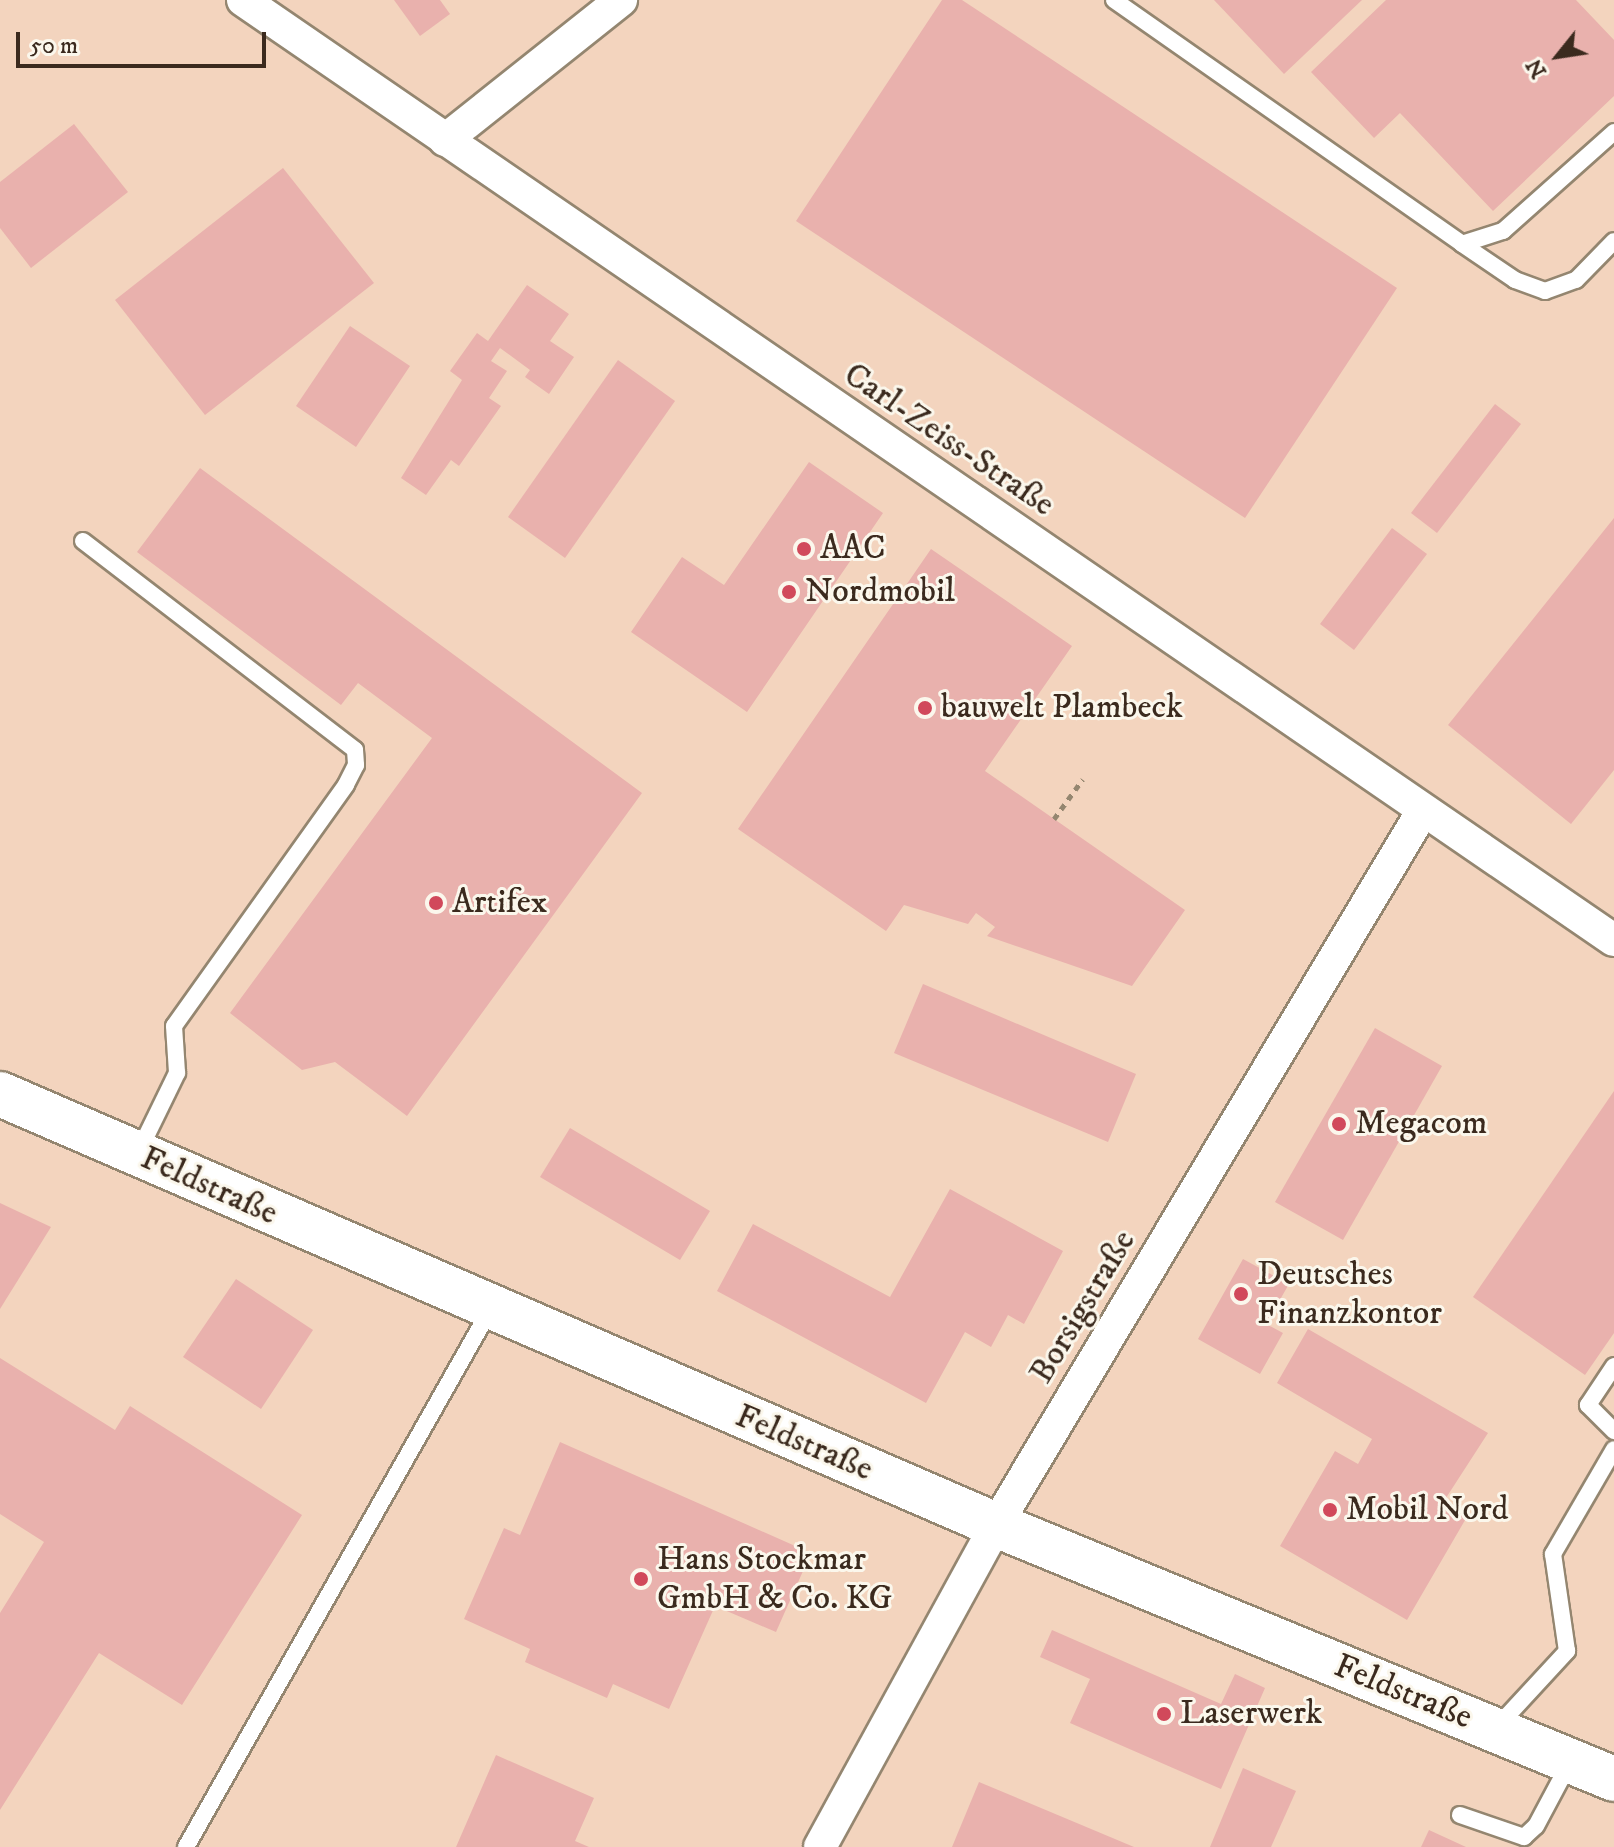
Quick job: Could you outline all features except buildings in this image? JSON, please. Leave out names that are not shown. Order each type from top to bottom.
[{"type":"street","name":"Carl-Zeiss-Straße","points":[[243,0],[1422,812],[1614,940]]},
{"type":"street","points":[[445,140],[621,0]]},
{"type":"street","name":"Borsigstraße","points":[[820,1847],[996,1525],[1422,812]]},
{"type":"street","name":"Feldstraße","points":[[0,1094],[490,1310],[996,1525],[1614,1779]]},
{"type":"lane","points":[[1114,0],[1515,280],[1545,291],[1576,280],[1614,241]]},
{"type":"lane","points":[[1462,244],[1503,231],[1614,132]]},
{"type":"lane","points":[[83,541],[355,750],[356,765],[346,785],[174,1026],[177,1073],[138,1155]]},
{"type":"lane","points":[[186,1847],[490,1310]]},
{"type":"lane","points":[[1614,1366],[1588,1405],[1614,1431]]},
{"type":"lane","points":[[1495,1730],[1567,1651],[1553,1554],[1614,1449]]},
{"type":"lane","points":[[1460,1815],[1524,1837],[1536,1826],[1570,1761]]},
{"type":"path","points":[[1054,819],[1083,779]]},
{"type":"shaded area","points":[[0,0],[1614,0],[1614,1847],[0,1847]]},
{"type":"place","name":"AAC","points":[[804,549]]},
{"type":"place","name":"Nordmobil","points":[[789,592]]},
{"type":"place","name":"bauwelt Plambeck","points":[[925,708]]},
{"type":"place","name":"Artifex","points":[[436,903]]},
{"type":"place","name":"Megacom","points":[[1339,1124]]},
{"type":"place","name":"Deutsches Finanzkontor","points":[[1241,1294]]},
{"type":"place","name":"Mobil Nord","points":[[1330,1510]]},
{"type":"place","name":"Hans Stockmar GmbH & Co. KG","points":[[641,1579]]},
{"type":"place","name":"Laserwerk","points":[[1164,1714]]}]
